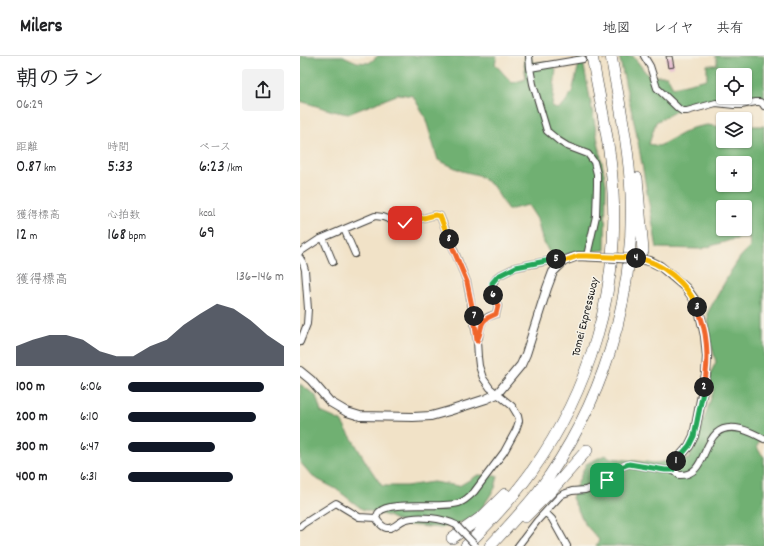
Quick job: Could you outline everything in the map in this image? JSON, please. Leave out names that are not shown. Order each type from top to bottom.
[{"type":"highway","points":[[490,546],[524,509],[564,454],[573,439],[589,407],[615,336],[626,285],[630,247],[631,192],[628,160],[611,56]]},
{"type":"highway","name":"Tomei Expressway","points":[[466,546],[504,506],[544,453],[574,399],[586,370],[598,333],[611,268],[614,206],[610,155],[605,127],[587,58]]},
{"type":"highway","points":[[620,108],[630,138],[634,161],[639,196],[643,251]]},
{"type":"highway","points":[[452,538],[483,516],[499,501],[513,486],[536,456],[564,408],[598,333]]},
{"type":"highway","points":[[497,546],[550,492],[588,450]]},
{"type":"street","points":[[529,56],[533,84],[547,131],[567,146],[588,154],[594,162],[597,174],[596,216],[587,256]]},
{"type":"street","points":[[644,56],[652,66],[657,88],[682,111],[716,103],[734,105],[760,102],[764,106]]},
{"type":"street","points":[[530,68],[587,58]]},
{"type":"street","points":[[300,252],[318,240],[375,216],[383,217],[399,223],[405,223],[435,215],[440,216],[467,282],[477,341],[479,366],[483,378],[490,388],[512,406],[518,416],[519,421],[516,430],[504,452],[468,498],[460,503],[447,505],[396,506],[379,512],[376,518]]},
{"type":"street","points":[[344,229],[355,254]]},
{"type":"street","points":[[323,238],[333,262]]},
{"type":"street","points":[[300,371],[311,380],[330,402],[347,412],[360,416],[413,417],[432,416],[449,412],[497,394],[520,365],[526,354],[550,279],[553,272],[564,261],[578,256],[598,256],[650,261],[660,266],[686,288],[694,298],[700,314],[705,336],[707,357],[706,374],[694,436],[689,446],[676,461],[673,470]]},
{"type":"street","points":[[300,258],[305,270],[308,309],[307,324],[300,342]]},
{"type":"street","points":[[477,341],[485,318],[496,314],[498,306],[492,294],[492,283],[498,276],[516,267],[558,259],[564,261]]},
{"type":"street","points":[[518,546],[522,543],[537,521],[546,513],[560,496],[599,485],[621,467],[629,464],[673,470],[679,475],[687,475],[691,473],[699,464],[713,436],[726,429],[741,429],[764,439]]},
{"type":"street","points":[[300,527],[336,503],[359,517],[376,518],[385,528],[391,528],[405,520],[420,518],[449,521],[456,525],[476,546]]},
{"type":"street","points":[[546,513],[552,519],[567,546]]},
{"type":"green space","points":[[300,56],[343,56],[357,62],[369,63],[378,56],[497,56],[495,64],[512,83],[526,79],[524,62],[525,56],[531,56],[533,63],[545,63],[556,69],[552,107],[557,109],[564,104],[572,92],[579,64],[576,56],[582,56],[606,184],[605,250],[551,256],[542,239],[537,219],[528,205],[508,210],[493,186],[478,175],[462,171],[438,160],[425,117],[413,96],[399,94],[348,114],[300,101]]},
{"type":"green space","points":[[619,56],[633,56],[650,78],[667,76],[673,87],[707,79],[707,65],[717,65],[715,56],[764,56],[764,97],[752,98],[752,68],[716,68],[716,101],[689,104],[656,122],[649,144],[659,146],[692,128],[707,125],[716,126],[716,148],[752,148],[752,126],[764,126],[764,437],[762,437],[757,446],[764,457],[764,546],[596,546],[599,540],[585,524],[572,498],[586,464],[605,455],[611,458],[654,463],[689,459],[697,441],[714,389],[709,389],[712,370],[716,362],[709,335],[708,312],[731,271],[741,256],[750,247],[749,237],[731,240],[701,249],[657,248],[636,131]]},
{"type":"green space","points":[[300,384],[316,396],[321,412],[341,421],[382,486],[406,486],[433,482],[459,486],[478,475],[498,476],[495,488],[482,508],[469,520],[441,528],[407,525],[388,516],[362,509],[336,489],[313,477],[300,462]]},
{"type":"building","points":[[666,56],[672,56],[674,67],[668,68]]},
{"type":"tunnel","points":[[583,59],[604,56]]},
{"type":"route","points":[[405,223],[435,215],[440,216],[467,282],[477,341],[485,318],[496,314],[498,306],[492,294],[492,283],[498,276],[516,267],[558,259],[564,261],[578,256],[650,261],[667,271],[686,288],[694,298],[700,314],[705,336],[707,357],[706,374],[694,436],[684,453],[676,461],[673,470],[629,464],[616,470],[607,480]]}]
